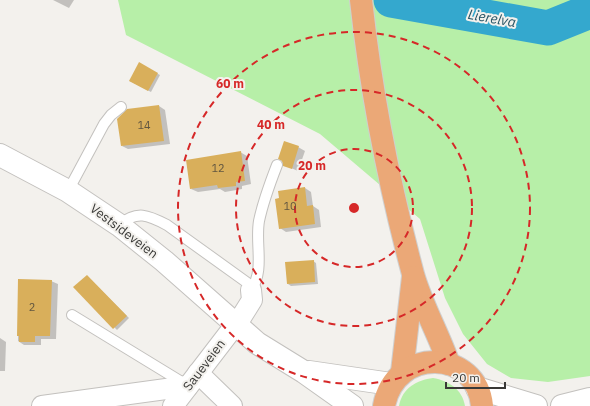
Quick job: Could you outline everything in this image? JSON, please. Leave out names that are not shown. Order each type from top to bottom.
[{"type":"main road","points":[[361,0],[367,55],[381,135],[414,275],[449,364]]},
{"type":"main road","name":"Vestsideveien","points":[[0,156],[68,191],[119,225],[164,261],[234,325],[257,343],[304,372],[352,406]]},
{"type":"main road","points":[[384,406],[397,378],[414,275]]},
{"type":"main road","points":[[397,378],[425,362],[449,364],[465,373],[479,397],[536,406]]},
{"type":"main road","name":"Vestsideveien","points":[[304,372],[397,378]]},
{"type":"main road","points":[[562,406],[590,399]]},
{"type":"street","points":[[234,325],[252,300],[251,290]]},
{"type":"street","name":"Saueveien","points":[[174,406],[234,325]]},
{"type":"street","points":[[42,406],[193,380],[232,406]]},
{"type":"lane","points":[[68,191],[104,124],[120,106]]},
{"type":"lane","points":[[251,290],[257,282],[259,272],[259,222],[276,165]]},
{"type":"lane","points":[[119,225],[128,218],[139,215],[152,217],[249,284],[251,290]]},
{"type":"lane","points":[[72,315],[193,380]]},
{"type":"green space","points":[[118,0],[590,0],[590,376],[548,382],[511,378],[487,364],[463,334],[445,298],[420,219],[320,134],[126,35]]},
{"type":"green space","points":[[433,378],[444,381],[458,390],[465,406],[399,406],[403,394],[411,386],[421,381]]},
{"type":"building","points":[[139,62],[158,73],[148,91],[129,81]]},
{"type":"building","points":[[159,105],[164,141],[121,146],[117,119],[127,109]]},
{"type":"building","points":[[284,141],[299,146],[292,169],[283,166],[282,161],[278,159]]},
{"type":"building","points":[[241,151],[245,181],[236,182],[236,186],[218,188],[217,185],[190,189],[186,160]]},
{"type":"building","points":[[305,187],[307,206],[313,205],[315,224],[279,229],[275,199],[279,198],[278,191]]},
{"type":"building","points":[[314,260],[315,282],[287,284],[285,262]]},
{"type":"building","points":[[87,275],[127,316],[113,329],[73,287]]},
{"type":"building","points":[[18,279],[52,280],[50,336],[35,336],[35,342],[19,342],[19,336],[17,336]]},
{"type":"waterway","name":"Lierelva","points":[[391,0],[548,28],[590,11]]}]
